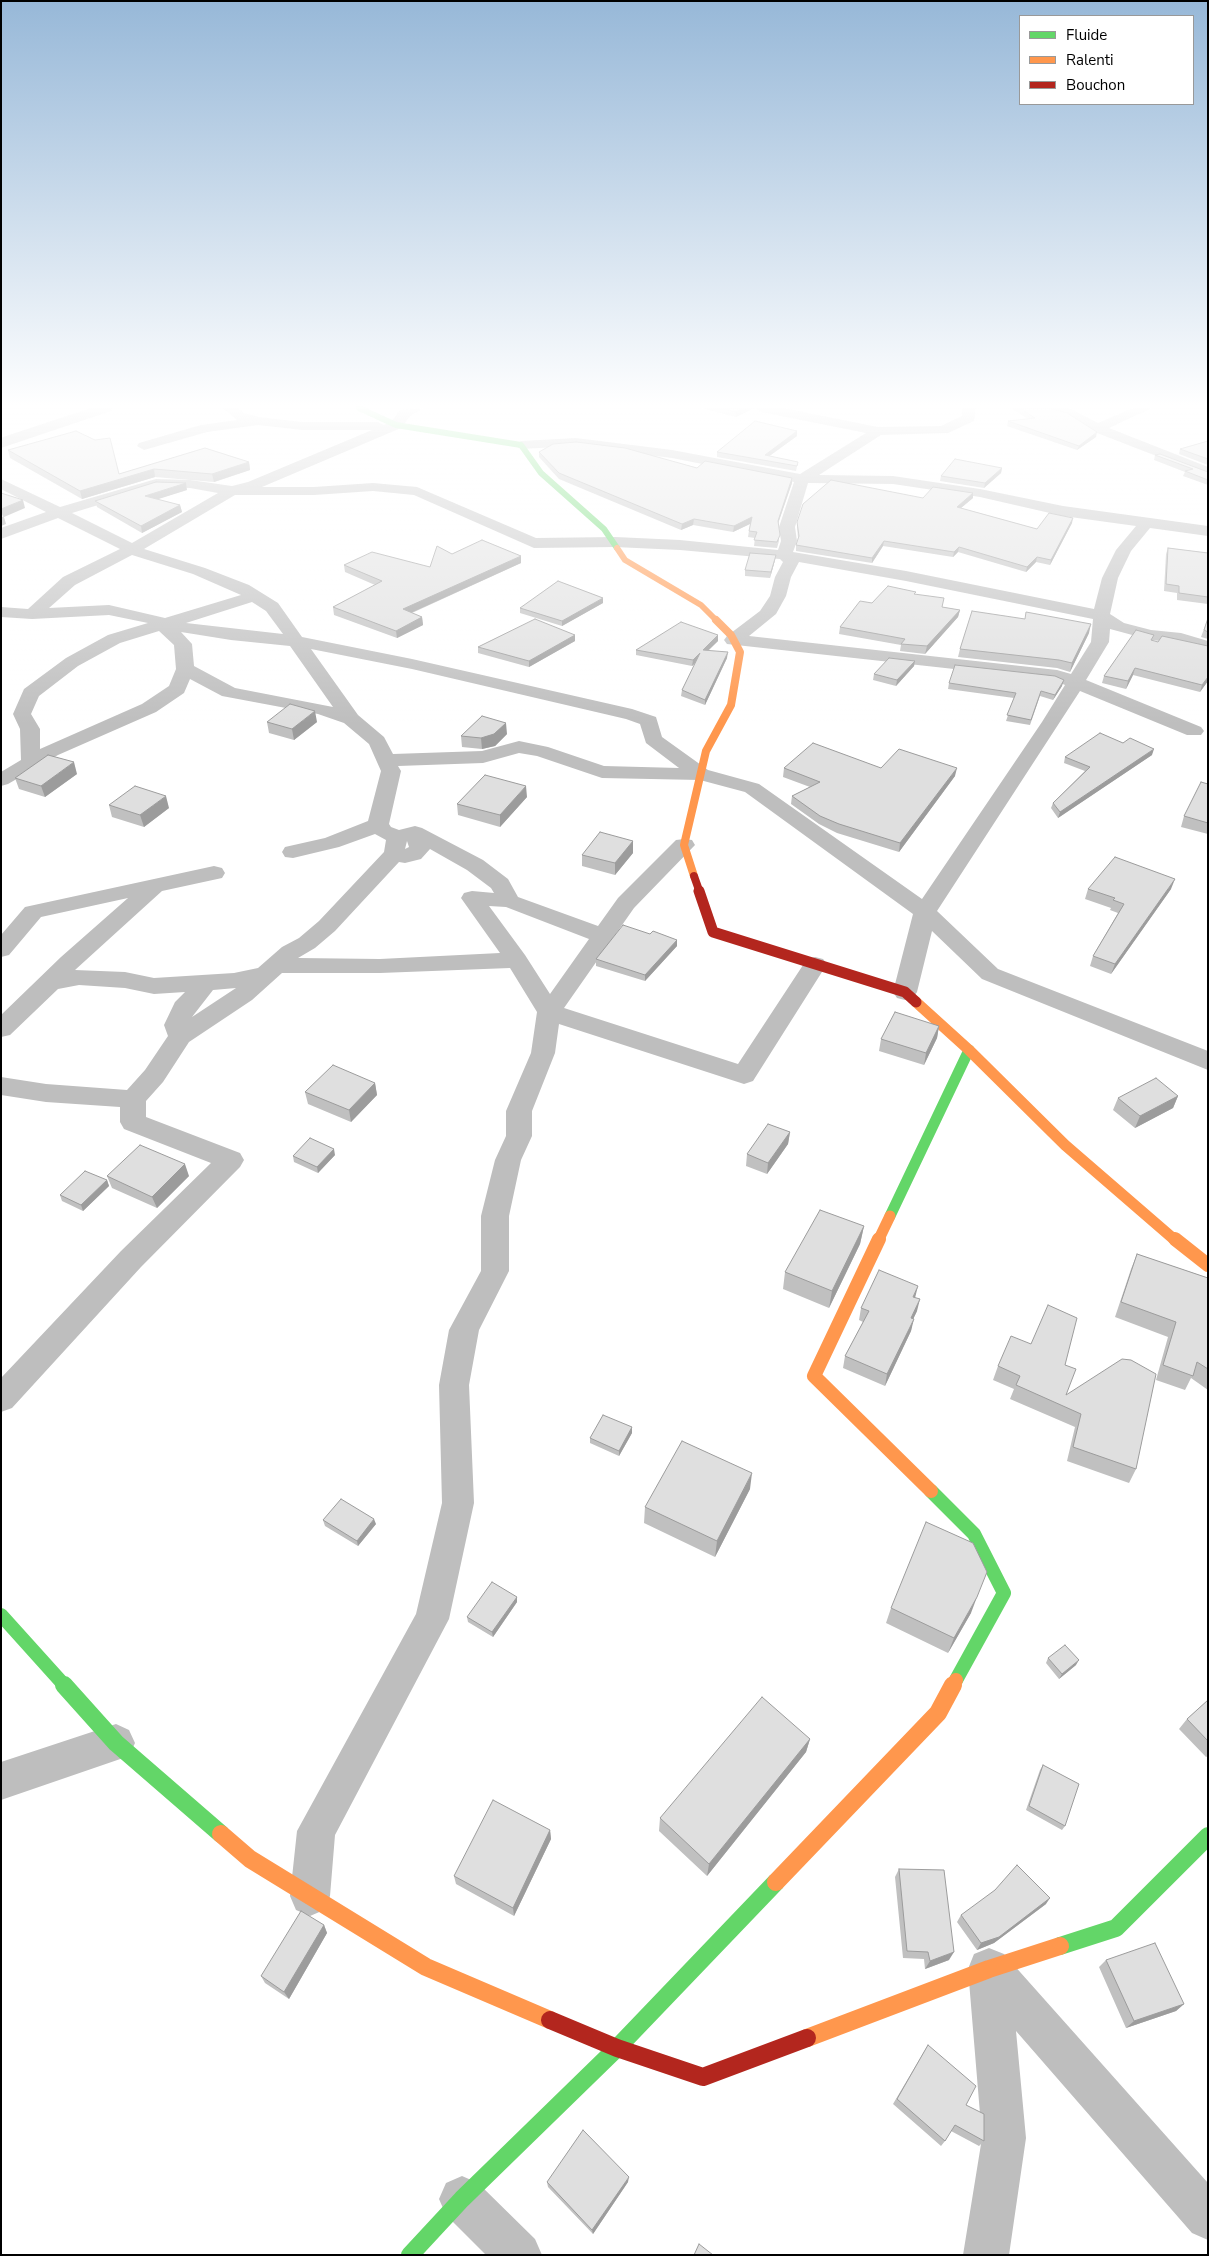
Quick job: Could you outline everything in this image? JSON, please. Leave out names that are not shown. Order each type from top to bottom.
[{"type":"street","points":[[1,534],[56,513]]},
{"type":"street","points":[[62,513],[133,549],[198,571],[243,589],[272,607],[352,719],[377,741],[391,771],[378,825]]},
{"type":"street","points":[[32,614],[69,581],[133,549],[194,513]]},
{"type":"street","points":[[467,513],[534,543],[615,542],[680,545],[784,555],[938,582],[1102,616],[1118,627],[1151,635],[1181,638],[1208,647]]},
{"type":"street","points":[[310,1896],[316,1830],[432,1619],[458,1503],[454,1385],[464,1330],[495,1271],[496,1216],[508,1160],[519,1136],[519,1111],[542,1053],[549,1012],[626,904],[684,845],[706,751],[730,705],[740,652],[733,640],[701,605],[625,560],[615,542],[587,513]]},
{"type":"street","points":[[784,555],[789,541],[787,527],[791,513]]},
{"type":"street","points":[[1079,513],[1208,531]]},
{"type":"street","points":[[905,992],[925,912],[1052,722],[1100,642],[1102,616],[1114,571],[1124,550],[1146,523]]},
{"type":"street","points":[[733,640],[767,614],[778,596],[783,577],[792,561],[784,555]]},
{"type":"street","points":[[31,763],[30,729],[22,714],[31,693],[72,662],[114,639],[254,596]]},
{"type":"street","points":[[1,612],[32,614],[110,610],[158,620],[183,644],[185,669],[177,689],[149,708],[51,751],[1,780]]},
{"type":"street","points":[[162,624],[231,635],[297,641],[412,664],[632,715],[649,721],[653,739],[701,774]]},
{"type":"street","points":[[733,640],[1057,676],[1076,682],[1194,731]]},
{"type":"street","points":[[185,669],[229,692],[269,702],[321,709],[352,719]]},
{"type":"street","points":[[386,760],[483,757],[519,747],[541,751],[602,772],[701,774],[752,788],[925,912],[990,974],[1208,1061]]},
{"type":"street","points":[[378,825],[384,831],[402,841],[475,866],[500,884],[509,901]]},
{"type":"street","points":[[293,852],[332,842],[378,825]]},
{"type":"street","points":[[1,1399],[131,1259],[231,1160],[133,1122],[134,1099],[154,1076],[180,1036],[244,994],[290,952],[308,943],[327,926],[402,841]]},
{"type":"street","points":[[684,845],[713,932],[905,992],[968,1050],[1065,1145],[1200,1261],[1208,1265]]},
{"type":"street","points":[[1,916],[33,912],[214,873]]},
{"type":"street","points":[[1,1029],[50,983],[69,962],[157,885]]},
{"type":"street","points":[[603,936],[509,901],[472,898],[517,960],[549,1012],[744,1075],[815,964]]},
{"type":"street","points":[[1,950],[33,912]]},
{"type":"street","points":[[50,983],[79,977],[125,980],[154,986],[205,984],[234,981],[272,969],[517,960]]},
{"type":"street","points":[[180,1036],[176,1025],[184,1008],[205,984]]},
{"type":"street","points":[[163,985],[184,1008]]},
{"type":"street","points":[[410,2255],[462,2199],[617,2048],[938,1713],[1004,1593],[974,1534],[814,1376],[968,1050]]},
{"type":"street","points":[[1,1086],[46,1093],[134,1099]]},
{"type":"street","points":[[1,1615],[116,1743],[250,1859],[426,1967],[617,2048],[703,2077],[989,1969],[1116,1928],[1208,1836]]},
{"type":"street","points":[[1,1780],[116,1743]]},
{"type":"street","points":[[989,1969],[1208,2217]]},
{"type":"street","points":[[986,2255],[1004,2138],[989,1969]]},
{"type":"street","points":[[462,2199],[519,2255]]},
{"type":"building","points":[[118,513],[165,513],[141,526]]},
{"type":"building","points":[[656,513],[781,513],[778,521],[780,535],[777,542],[754,540],[757,532],[749,531],[752,517],[734,526],[694,519],[682,524]]},
{"type":"building","points":[[800,513],[980,513],[1037,529],[1049,513],[1073,518],[1051,560],[1037,557],[1027,567],[959,547],[954,552],[884,541],[872,558],[796,545],[799,536],[797,522]]},
{"type":"building","points":[[482,540],[521,556],[403,609],[422,617],[396,631],[333,607],[382,581],[344,565],[372,552],[430,567],[437,546],[452,554]]},
{"type":"building","points":[[1168,548],[1208,553],[1208,597],[1179,593],[1179,586],[1166,584]]},
{"type":"building","points":[[750,553],[776,555],[771,572],[745,570]]},
{"type":"building","points":[[558,581],[603,598],[562,621],[520,608]]},
{"type":"building","points":[[888,586],[916,592],[914,594],[944,598],[942,607],[960,610],[927,646],[901,644],[905,639],[840,627],[860,601],[872,603]]},
{"type":"building","points":[[972,611],[1025,619],[1026,612],[1091,624],[1072,663],[960,649]]},
{"type":"building","points":[[1208,618],[1208,632],[1204,630]]},
{"type":"building","points":[[535,619],[575,635],[529,661],[478,647]]},
{"type":"building","points":[[681,622],[718,635],[703,650],[728,652],[705,700],[682,690],[700,653],[693,660],[636,650]]},
{"type":"building","points":[[1136,630],[1154,635],[1151,640],[1158,642],[1162,636],[1208,646],[1208,677],[1202,685],[1135,668],[1128,681],[1104,676]]},
{"type":"building","points":[[889,658],[915,661],[897,680],[874,674]]},
{"type":"building","points":[[955,665],[1055,676],[1064,680],[1055,695],[1041,691],[1031,720],[1007,715],[1016,693],[949,683]]},
{"type":"building","points":[[290,704],[315,711],[292,729],[267,722]]},
{"type":"building","points":[[482,716],[506,723],[494,734],[481,738],[461,736]]},
{"type":"building","points":[[1100,733],[1123,743],[1130,738],[1154,749],[1060,812],[1053,803],[1090,767],[1065,757]]},
{"type":"building","points":[[813,743],[881,768],[899,749],[957,768],[900,843],[839,824],[820,816],[792,796],[820,782],[784,768]]},
{"type":"building","points":[[48,755],[74,762],[41,786],[15,778]]},
{"type":"building","points":[[485,775],[526,786],[500,815],[457,804]]},
{"type":"building","points":[[1201,782],[1208,784],[1208,823],[1184,816]]},
{"type":"building","points":[[135,786],[166,796],[140,815],[109,805]]},
{"type":"building","points":[[600,832],[633,841],[615,863],[582,855]]},
{"type":"building","points":[[1115,857],[1175,879],[1115,964],[1093,956],[1124,904],[1113,900],[1115,898],[1088,889]]},
{"type":"building","points":[[623,925],[650,934],[653,931],[677,940],[645,975],[596,959]]},
{"type":"building","points":[[895,1012],[939,1026],[926,1053],[881,1039]]},
{"type":"building","points":[[333,1065],[375,1083],[349,1110],[305,1092]]},
{"type":"building","points":[[1156,1078],[1178,1096],[1140,1116],[1118,1098]]},
{"type":"building","points":[[768,1124],[790,1132],[768,1163],[747,1154]]},
{"type":"building","points":[[310,1138],[334,1149],[317,1167],[293,1156]]},
{"type":"building","points":[[140,1145],[185,1164],[152,1197],[107,1176]]},
{"type":"building","points":[[85,1171],[107,1180],[81,1205],[60,1195]]},
{"type":"building","points":[[820,1210],[864,1226],[832,1291],[785,1272]]},
{"type":"building","points":[[1137,1254],[1208,1278],[1208,1369],[1197,1362],[1193,1376],[1163,1365],[1176,1322],[1121,1302]]},
{"type":"building","points":[[879,1270],[918,1286],[913,1297],[920,1299],[911,1318],[914,1319],[887,1374],[845,1356],[869,1311],[861,1308]]},
{"type":"building","points":[[1048,1305],[1077,1318],[1065,1365],[1076,1369],[1066,1395],[1122,1359],[1131,1360],[1156,1374],[1136,1469],[1073,1447],[1081,1414],[1016,1385],[1020,1376],[998,1366],[1011,1336],[1031,1344]]},
{"type":"building","points":[[603,1415],[632,1427],[619,1451],[590,1438]]},
{"type":"building","points":[[682,1441],[752,1473],[717,1541],[645,1507]]},
{"type":"building","points":[[341,1499],[374,1519],[357,1541],[323,1520]]},
{"type":"building","points":[[926,1522],[973,1543],[987,1572],[977,1597],[954,1638],[891,1608]]},
{"type":"building","points":[[492,1582],[517,1597],[492,1632],[467,1617]]},
{"type":"building","points":[[1065,1645],[1079,1660],[1062,1674],[1048,1658]]},
{"type":"building","points":[[762,1697],[810,1739],[709,1864],[660,1818]]},
{"type":"building","points":[[1208,1700],[1208,1741],[1187,1719]]},
{"type":"building","points":[[1043,1765],[1079,1784],[1065,1826],[1029,1806]]},
{"type":"building","points":[[493,1800],[550,1830],[513,1908],[454,1876]]},
{"type":"building","points":[[1017,1865],[1050,1898],[999,1937],[981,1943],[961,1915],[995,1890]]},
{"type":"building","points":[[899,1869],[944,1870],[954,1952],[930,1961],[928,1952],[907,1951]]},
{"type":"building","points":[[301,1911],[324,1925],[284,1992],[261,1976]]},
{"type":"building","points":[[1155,1943],[1184,2004],[1134,2021],[1106,1960]]},
{"type":"building","points":[[928,2045],[976,2086],[966,2105],[984,2114],[984,2141],[955,2125],[945,2141],[897,2099]]},
{"type":"building","points":[[583,2130],[629,2177],[592,2230],[547,2182]]},
{"type":"building","points":[[699,2244],[713,2255],[694,2255]]},
{"type":"traffic: fast","points":[[586,513],[604,529],[617,548]]},
{"type":"traffic: fast","points":[[890,1216],[969,1050]]},
{"type":"traffic: fast","points":[[931,1491],[974,1534],[1004,1593],[956,1680]]},
{"type":"traffic: fast","points":[[1,1615],[116,1743],[221,1834]]},
{"type":"traffic: fast","points":[[1060,1946],[1116,1928],[1208,1836]]},
{"type":"traffic: fast","points":[[410,2255],[462,2199],[617,2048],[776,1882]]},
{"type":"traffic: slow","points":[[617,548],[625,560],[701,605],[731,635],[740,652],[731,705],[706,751],[684,845],[694,876]]},
{"type":"traffic: slow","points":[[916,1002],[969,1050],[1065,1145],[1200,1261],[1208,1265]]},
{"type":"traffic: slow","points":[[890,1216],[814,1376],[931,1491]]},
{"type":"traffic: slow","points":[[776,1882],[938,1713],[956,1680]]},
{"type":"traffic: slow","points":[[221,1834],[250,1859],[426,1967],[550,2020]]},
{"type":"traffic: slow","points":[[807,2038],[989,1969],[1060,1946]]},
{"type":"traffic: jam","points":[[694,876],[713,932],[905,992],[916,1002]]},
{"type":"traffic: jam","points":[[550,2020],[617,2048],[703,2077],[807,2038]]}]
